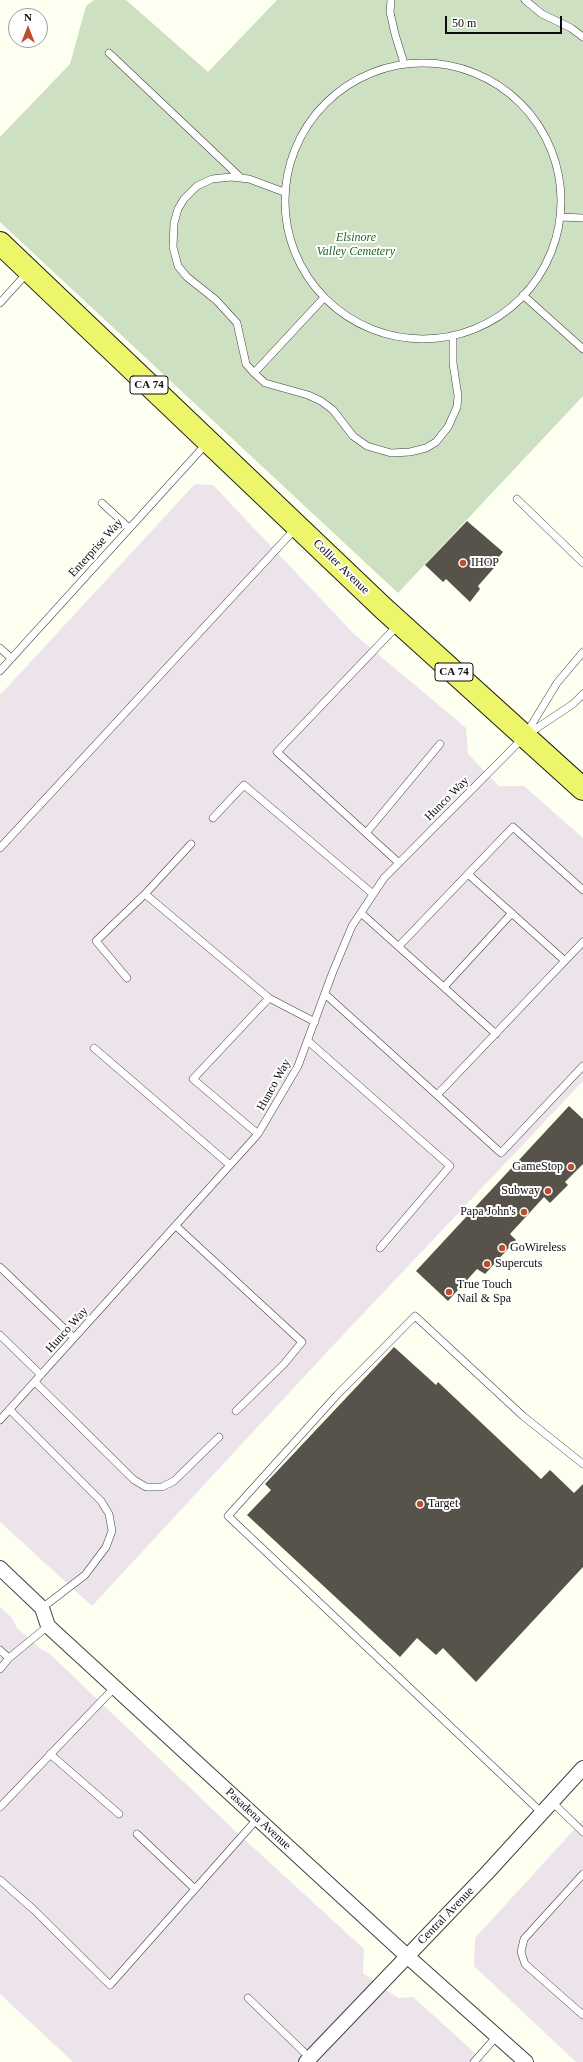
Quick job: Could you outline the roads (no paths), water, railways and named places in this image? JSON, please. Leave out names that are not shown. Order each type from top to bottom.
[{"type":"main road","name":"CA 74","points":[[0,242],[298,526]]},
{"type":"main road","name":"Collier Avenue","points":[[298,526],[383,608],[401,623]]},
{"type":"main road","name":"CA 74","points":[[401,623],[583,789]]},
{"type":"street","name":"Pasadena Avenue","points":[[0,1568],[42,1608],[48,1626],[407,1956],[526,2062]]},
{"type":"street","name":"Central Avenue","points":[[308,2060],[583,1768]]},
{"type":"lane","points":[[391,0],[390,12],[403,60]]},
{"type":"lane","points":[[525,0],[542,14],[571,28],[583,36]]},
{"type":"lane","points":[[109,54],[241,178]]},
{"type":"lane","points":[[403,60],[444,63],[467,69],[494,81],[518,100],[531,114],[547,138],[554,157],[562,194],[558,231],[537,275],[523,295],[502,311],[453,340],[427,341],[399,336],[339,316],[321,301],[305,272],[292,238],[284,192],[293,160],[301,143],[329,103],[355,82],[374,71],[403,60]]},
{"type":"lane","points":[[284,192],[268,185],[241,178],[231,177],[212,179],[197,186],[178,209],[172,234],[173,247],[178,266],[187,277],[216,300],[237,323],[246,364],[265,383],[301,392],[321,400],[333,410],[353,436],[367,446],[391,453],[410,452],[426,448],[436,442],[448,427],[457,407],[458,396],[453,363],[453,340]]},
{"type":"lane","points":[[560,217],[583,218]]},
{"type":"lane","points":[[0,303],[30,271]]},
{"type":"lane","points":[[523,295],[583,349]]},
{"type":"lane","points":[[254,373],[321,301]]},
{"type":"lane","name":"Enterprise Way","points":[[0,671],[208,441]]},
{"type":"lane","points":[[516,499],[583,563]]},
{"type":"lane","points":[[102,503],[129,528]]},
{"type":"lane","points":[[0,848],[298,526]]},
{"type":"lane","points":[[399,863],[277,752],[401,623]]},
{"type":"lane","points":[[0,648],[11,658]]},
{"type":"lane","name":"Hunco Way","points":[[525,736],[556,683],[583,652]]},
{"type":"lane","name":"Hunco Way","points":[[0,1420],[258,1134],[298,1066],[352,926],[384,878],[525,736],[573,704],[583,694]]},
{"type":"lane","points":[[366,833],[440,744]]},
{"type":"lane","points":[[213,818],[244,785],[373,894]]},
{"type":"lane","points":[[399,946],[513,827],[583,890]]},
{"type":"lane","points":[[127,978],[96,941],[146,894],[191,844]]},
{"type":"lane","points":[[468,874],[565,961]]},
{"type":"lane","points":[[146,894],[269,998],[315,1022]]},
{"type":"lane","points":[[361,913],[496,1034]]},
{"type":"lane","points":[[444,987],[512,913]]},
{"type":"lane","points":[[437,1096],[583,942]]},
{"type":"lane","points":[[325,994],[501,1153],[583,1066]]},
{"type":"lane","points":[[258,1134],[193,1079],[269,998]]},
{"type":"lane","points":[[308,1041],[450,1166],[380,1248]]},
{"type":"lane","points":[[94,1048],[230,1165]]},
{"type":"lane","points":[[176,1226],[302,1342],[284,1364],[236,1411]]},
{"type":"lane","points":[[0,1266],[74,1338]]},
{"type":"lane","points":[[542,1812],[228,1516],[337,1395],[415,1316],[523,1416],[583,1464]]},
{"type":"lane","points":[[0,1335],[41,1375]]},
{"type":"lane","points":[[35,1382],[134,1480],[146,1486],[162,1486],[174,1481],[219,1437]]},
{"type":"lane","points":[[10,1410],[101,1501],[109,1514],[112,1531],[106,1547],[86,1575],[42,1608]]},
{"type":"lane","points":[[0,1669],[9,1658],[48,1626]]},
{"type":"lane","points":[[0,1650],[9,1658]]},
{"type":"lane","points":[[0,1807],[115,1687]]},
{"type":"lane","points":[[50,1754],[119,1814]]},
{"type":"lane","points":[[552,1802],[583,1832]]},
{"type":"lane","points":[[0,1880],[33,1909],[110,1985],[258,1818]]},
{"type":"lane","points":[[138,1834],[195,1889]]},
{"type":"lane","points":[[583,1874],[524,1939],[521,1952],[525,1964],[583,2015]]},
{"type":"lane","points":[[248,1998],[308,2060]]},
{"type":"lane","points":[[474,2062],[497,2036]]},
{"type":"place","name":"IHOP","points":[[463,563]]},
{"type":"place","name":"GameStop","points":[[571,1167]]},
{"type":"place","name":"Subway","points":[[548,1191]]},
{"type":"place","name":"Papa John's","points":[[524,1212]]},
{"type":"place","name":"GoWireless","points":[[502,1248]]},
{"type":"place","name":"Supercuts","points":[[487,1264]]},
{"type":"place","name":"True Touch Nail & Spa","points":[[449,1292]]},
{"type":"place","name":"Target","points":[[420,1504]]},
{"type":"park label","name":"Elsinore Valley Cemetery","points":[[356,245]]}]
